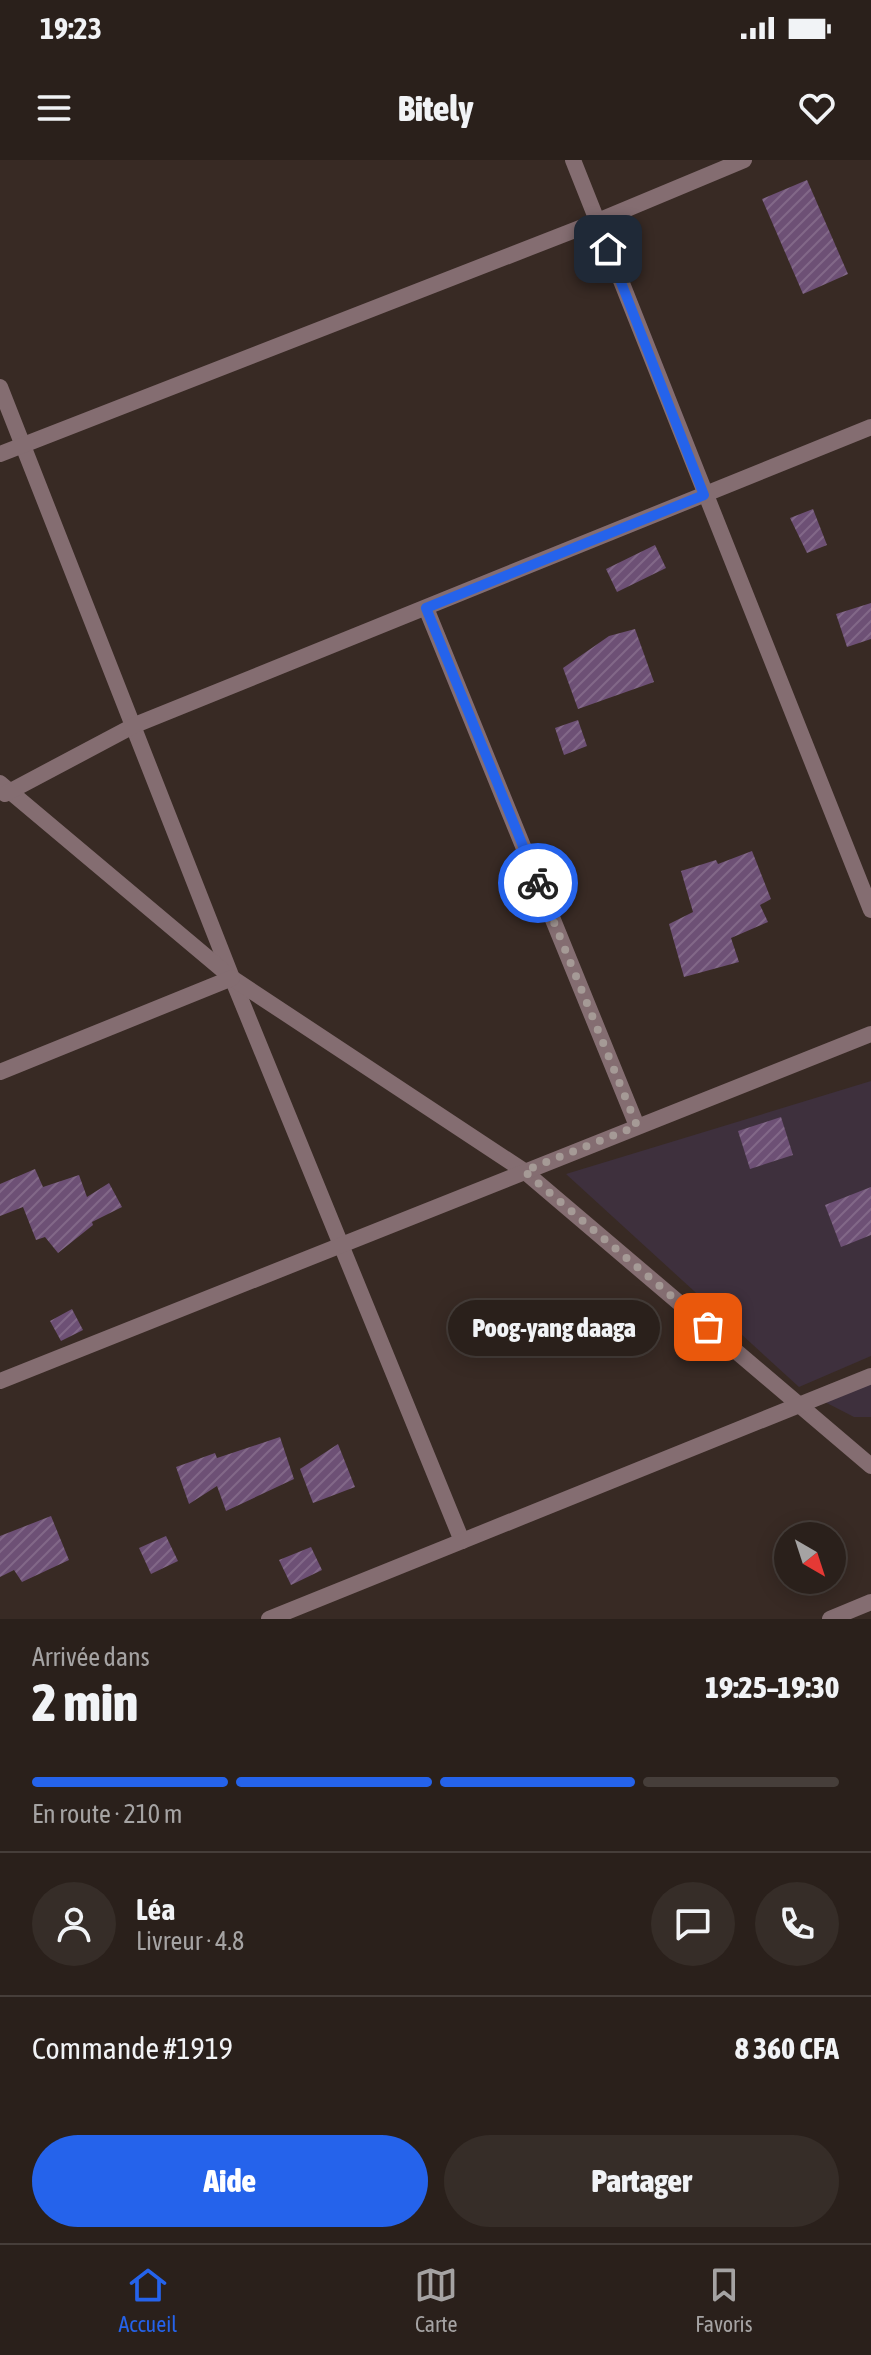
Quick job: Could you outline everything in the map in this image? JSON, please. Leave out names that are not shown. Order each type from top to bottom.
[{"type":"street","points":[[573,160],[871,910]]},
{"type":"street","points":[[0,454],[598,221],[744,160]]},
{"type":"street","points":[[0,387],[232,978],[462,1541]]},
{"type":"street","points":[[871,427],[135,725],[4,790],[232,978],[524,1171],[871,1466]]},
{"type":"street","points":[[426,608],[637,1126]]},
{"type":"street","points":[[0,1072],[232,978]]},
{"type":"street","points":[[0,1381],[871,1034]]},
{"type":"street","points":[[269,1619],[871,1376]]},
{"type":"street","points":[[830,1619],[871,1602]]},
{"type":"shaded area","points":[[871,1081],[871,1356],[799,1387],[566,1174]]},
{"type":"shaded area","points":[[871,1381],[871,1417],[854,1417],[823,1401]]},
{"type":"building","points":[[807,180],[848,274],[803,294],[762,199]]},
{"type":"building","points":[[813,509],[827,545],[807,553],[790,518]]},
{"type":"building","points":[[655,545],[666,568],[617,592],[606,569]]},
{"type":"building","points":[[871,603],[871,639],[847,647],[836,614]]},
{"type":"building","points":[[635,629],[654,682],[578,709],[563,668],[609,636]]},
{"type":"building","points":[[578,720],[587,746],[564,755],[555,728]]},
{"type":"building","points":[[752,851],[771,899],[760,905],[768,922],[731,938],[739,962],[684,977],[669,924],[693,912],[681,871],[716,860],[718,864]]},
{"type":"building","points":[[781,1117],[793,1155],[750,1169],[738,1131]]},
{"type":"building","points":[[35,1169],[43,1187],[79,1175],[87,1197],[109,1183],[122,1207],[92,1222],[93,1225],[58,1253],[45,1237],[36,1240],[23,1207],[0,1216],[0,1184]]},
{"type":"building","points":[[871,1187],[871,1235],[841,1247],[825,1205]]},
{"type":"building","points":[[72,1309],[83,1330],[61,1341],[50,1321]]},
{"type":"building","points":[[280,1437],[294,1479],[226,1511],[217,1486],[189,1504],[176,1467],[215,1453],[217,1458]]},
{"type":"building","points":[[338,1444],[355,1487],[313,1503],[300,1469]]},
{"type":"building","points":[[51,1516],[69,1560],[22,1582],[14,1570],[0,1577],[0,1536]]},
{"type":"building","points":[[166,1536],[178,1561],[151,1574],[139,1548]]},
{"type":"building","points":[[311,1547],[322,1570],[291,1585],[279,1560]]},
{"type":"way so far","points":[[538,883],[637,1126],[524,1171],[708,1327]]},
{"type":"place","name":"Poog-yang daaga","points":[[708,1327]]},
{"type":"route","points":[[538,883],[426,608],[704,495],[608,249]]}]
